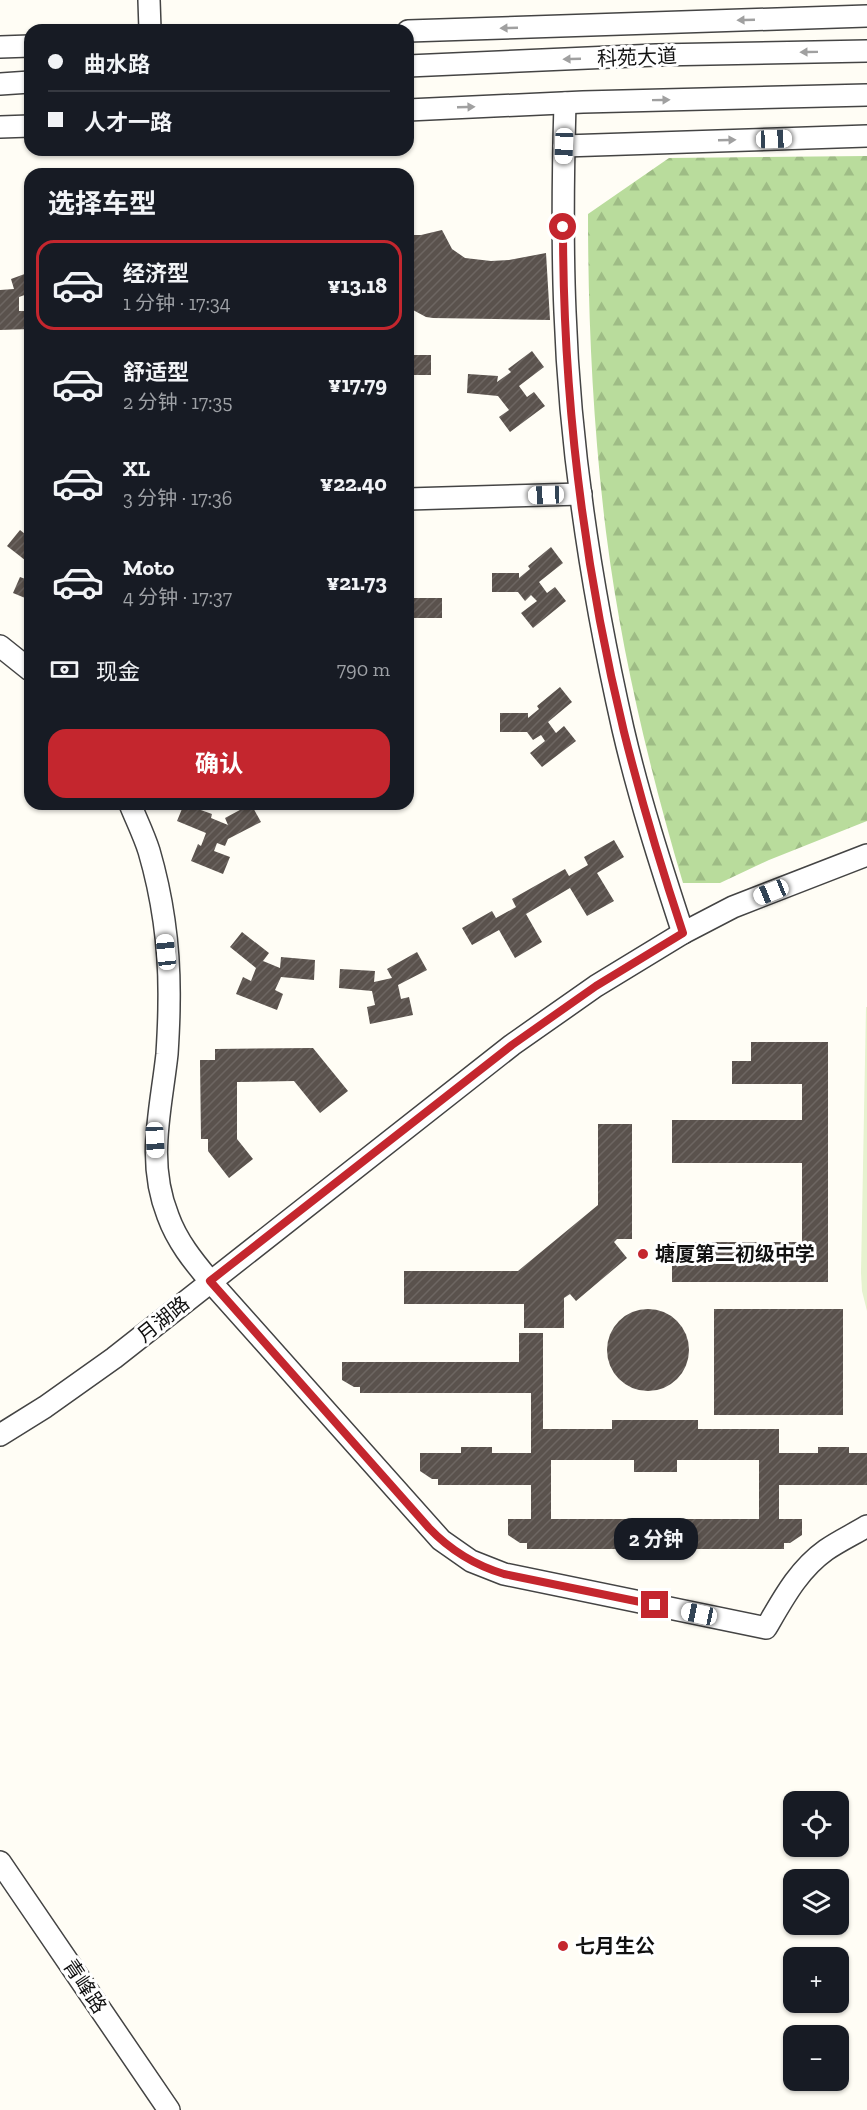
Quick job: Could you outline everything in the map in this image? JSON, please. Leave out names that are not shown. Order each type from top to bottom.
[{"type":"street","points":[[149,0],[150,24]]},
{"type":"street","points":[[414,31],[867,16]]},
{"type":"street","points":[[0,47],[24,46]]},
{"type":"street","name":"科苑大道","points":[[414,66],[656,55],[867,51]]},
{"type":"street","points":[[0,84],[24,82]]},
{"type":"street","points":[[414,110],[867,95]]},
{"type":"street","points":[[566,103],[563,244],[565,314],[569,384],[581,494],[595,593],[624,731],[658,855],[683,933]]},
{"type":"street","points":[[0,127],[24,126]]},
{"type":"street","points":[[564,146],[867,135]]},
{"type":"street","points":[[414,499],[581,494]]},
{"type":"street","points":[[0,646],[24,665]]},
{"type":"street","points":[[132,810],[148,849],[161,900],[166,952],[169,1002],[168,1042],[155,1140],[157,1179],[168,1216],[185,1251],[210,1281],[441,1540],[463,1557],[487,1569],[504,1574],[766,1628],[785,1595],[807,1567],[826,1551],[867,1526]]},
{"type":"street","name":"月湖路","points":[[0,1435],[45,1407],[114,1358],[512,1045],[596,986],[683,933],[733,907],[867,855]]},
{"type":"street","name":"青峰路","points":[[0,1862],[169,2110]]},
{"type":"green space","points":[[867,156],[867,821],[769,860],[720,883],[683,883],[637,709],[612,577],[601,492],[595,413],[590,333],[588,214],[669,158]]},
{"type":"green space","points":[[866,1007],[867,1311],[862,1291],[861,1273]]},
{"type":"building","points":[[442,230],[452,249],[465,258],[491,261],[509,260],[546,253],[550,320],[433,318],[414,311],[414,235]]},
{"type":"building","points":[[24,274],[24,295],[19,297],[19,311],[24,311],[24,329],[0,330],[0,290],[14,289],[11,279]]},
{"type":"building","points":[[532,351],[544,367],[519,386],[527,397],[534,392],[545,406],[510,432],[499,417],[509,410],[498,396],[467,393],[468,374],[498,376],[497,382],[511,372],[508,369]]},
{"type":"building","points":[[414,355],[431,355],[431,375],[414,375]]},
{"type":"building","points":[[20,530],[24,533],[24,559],[7,546]]},
{"type":"building","points":[[551,547],[563,563],[539,582],[547,593],[555,587],[566,601],[533,628],[521,613],[537,601],[531,595],[525,601],[518,592],[492,592],[492,573],[519,573],[519,578],[530,569],[528,566]]},
{"type":"building","points":[[20,577],[24,578],[24,598],[13,593]]},
{"type":"building","points":[[414,598],[442,598],[442,618],[414,618]]},
{"type":"building","points":[[560,687],[572,702],[548,722],[556,733],[564,726],[576,741],[542,767],[530,753],[545,741],[541,735],[533,740],[527,732],[500,732],[500,713],[528,713],[528,718],[539,709],[537,706]]},
{"type":"building","points":[[182,810],[201,810],[212,814],[211,818],[228,825],[225,818],[240,810],[254,810],[261,822],[228,839],[225,846],[217,843],[214,851],[230,857],[223,874],[191,861],[198,844],[201,846],[206,833],[177,821]]},
{"type":"building","points":[[614,840],[624,857],[597,873],[614,901],[587,916],[570,888],[526,914],[542,942],[515,958],[499,930],[472,945],[462,928],[492,911],[496,918],[516,907],[512,899],[565,869],[569,876],[588,865],[584,857]]},
{"type":"building","points":[[242,932],[269,953],[263,961],[280,968],[281,957],[315,960],[314,980],[281,977],[275,990],[283,994],[277,1010],[236,994],[243,977],[251,981],[256,968],[230,947]]},
{"type":"building","points":[[417,952],[427,970],[398,985],[401,999],[409,997],[413,1015],[370,1024],[367,1007],[375,1005],[372,991],[339,988],[340,969],[375,971],[374,982],[392,978],[387,969]]},
{"type":"building","points":[[751,1042],[828,1042],[828,1282],[672,1282],[672,1242],[802,1242],[802,1163],[672,1163],[672,1120],[802,1120],[802,1084],[732,1084],[732,1061],[751,1061]]},
{"type":"building","points":[[313,1048],[348,1091],[320,1113],[294,1081],[237,1082],[237,1139],[253,1159],[229,1178],[208,1151],[208,1139],[201,1139],[200,1060],[215,1060],[215,1049]]},
{"type":"building","points":[[598,1124],[632,1124],[632,1239],[617,1239],[614,1242],[627,1258],[576,1301],[570,1294],[564,1298],[564,1328],[524,1328],[524,1304],[404,1304],[404,1271],[518,1271],[598,1205]]},
{"type":"building","points":[[648,1309],[664,1312],[677,1321],[686,1334],[689,1350],[686,1366],[677,1379],[664,1388],[648,1391],[632,1388],[619,1379],[610,1366],[607,1350],[610,1334],[619,1321],[632,1312]]},
{"type":"building","points":[[714,1309],[843,1309],[843,1415],[714,1415]]},
{"type":"building","points":[[519,1333],[543,1333],[543,1429],[612,1429],[612,1420],[698,1420],[698,1429],[779,1429],[779,1453],[818,1453],[818,1447],[849,1447],[849,1453],[867,1453],[867,1485],[779,1485],[779,1519],[802,1519],[802,1535],[790,1543],[784,1543],[784,1549],[676,1549],[676,1519],[759,1519],[759,1460],[677,1460],[677,1472],[634,1472],[634,1460],[551,1460],[551,1519],[634,1519],[634,1549],[527,1549],[527,1543],[520,1543],[508,1535],[508,1519],[531,1519],[531,1485],[438,1485],[438,1479],[432,1479],[420,1471],[420,1453],[461,1453],[461,1447],[492,1447],[492,1453],[531,1453],[531,1393],[360,1393],[360,1387],[354,1387],[342,1380],[342,1362],[519,1362]]},
{"type":"place","name":"塘厦第二初级中学","points":[[643,1254]]},
{"type":"place","name":"七月生公","points":[[563,1946]]},
{"type":"route","points":[[563,227],[569,384],[584,524],[595,593],[641,799],[683,933],[596,986],[512,1045],[210,1281],[429,1528],[455,1552],[487,1569],[504,1574],[655,1605]]}]
